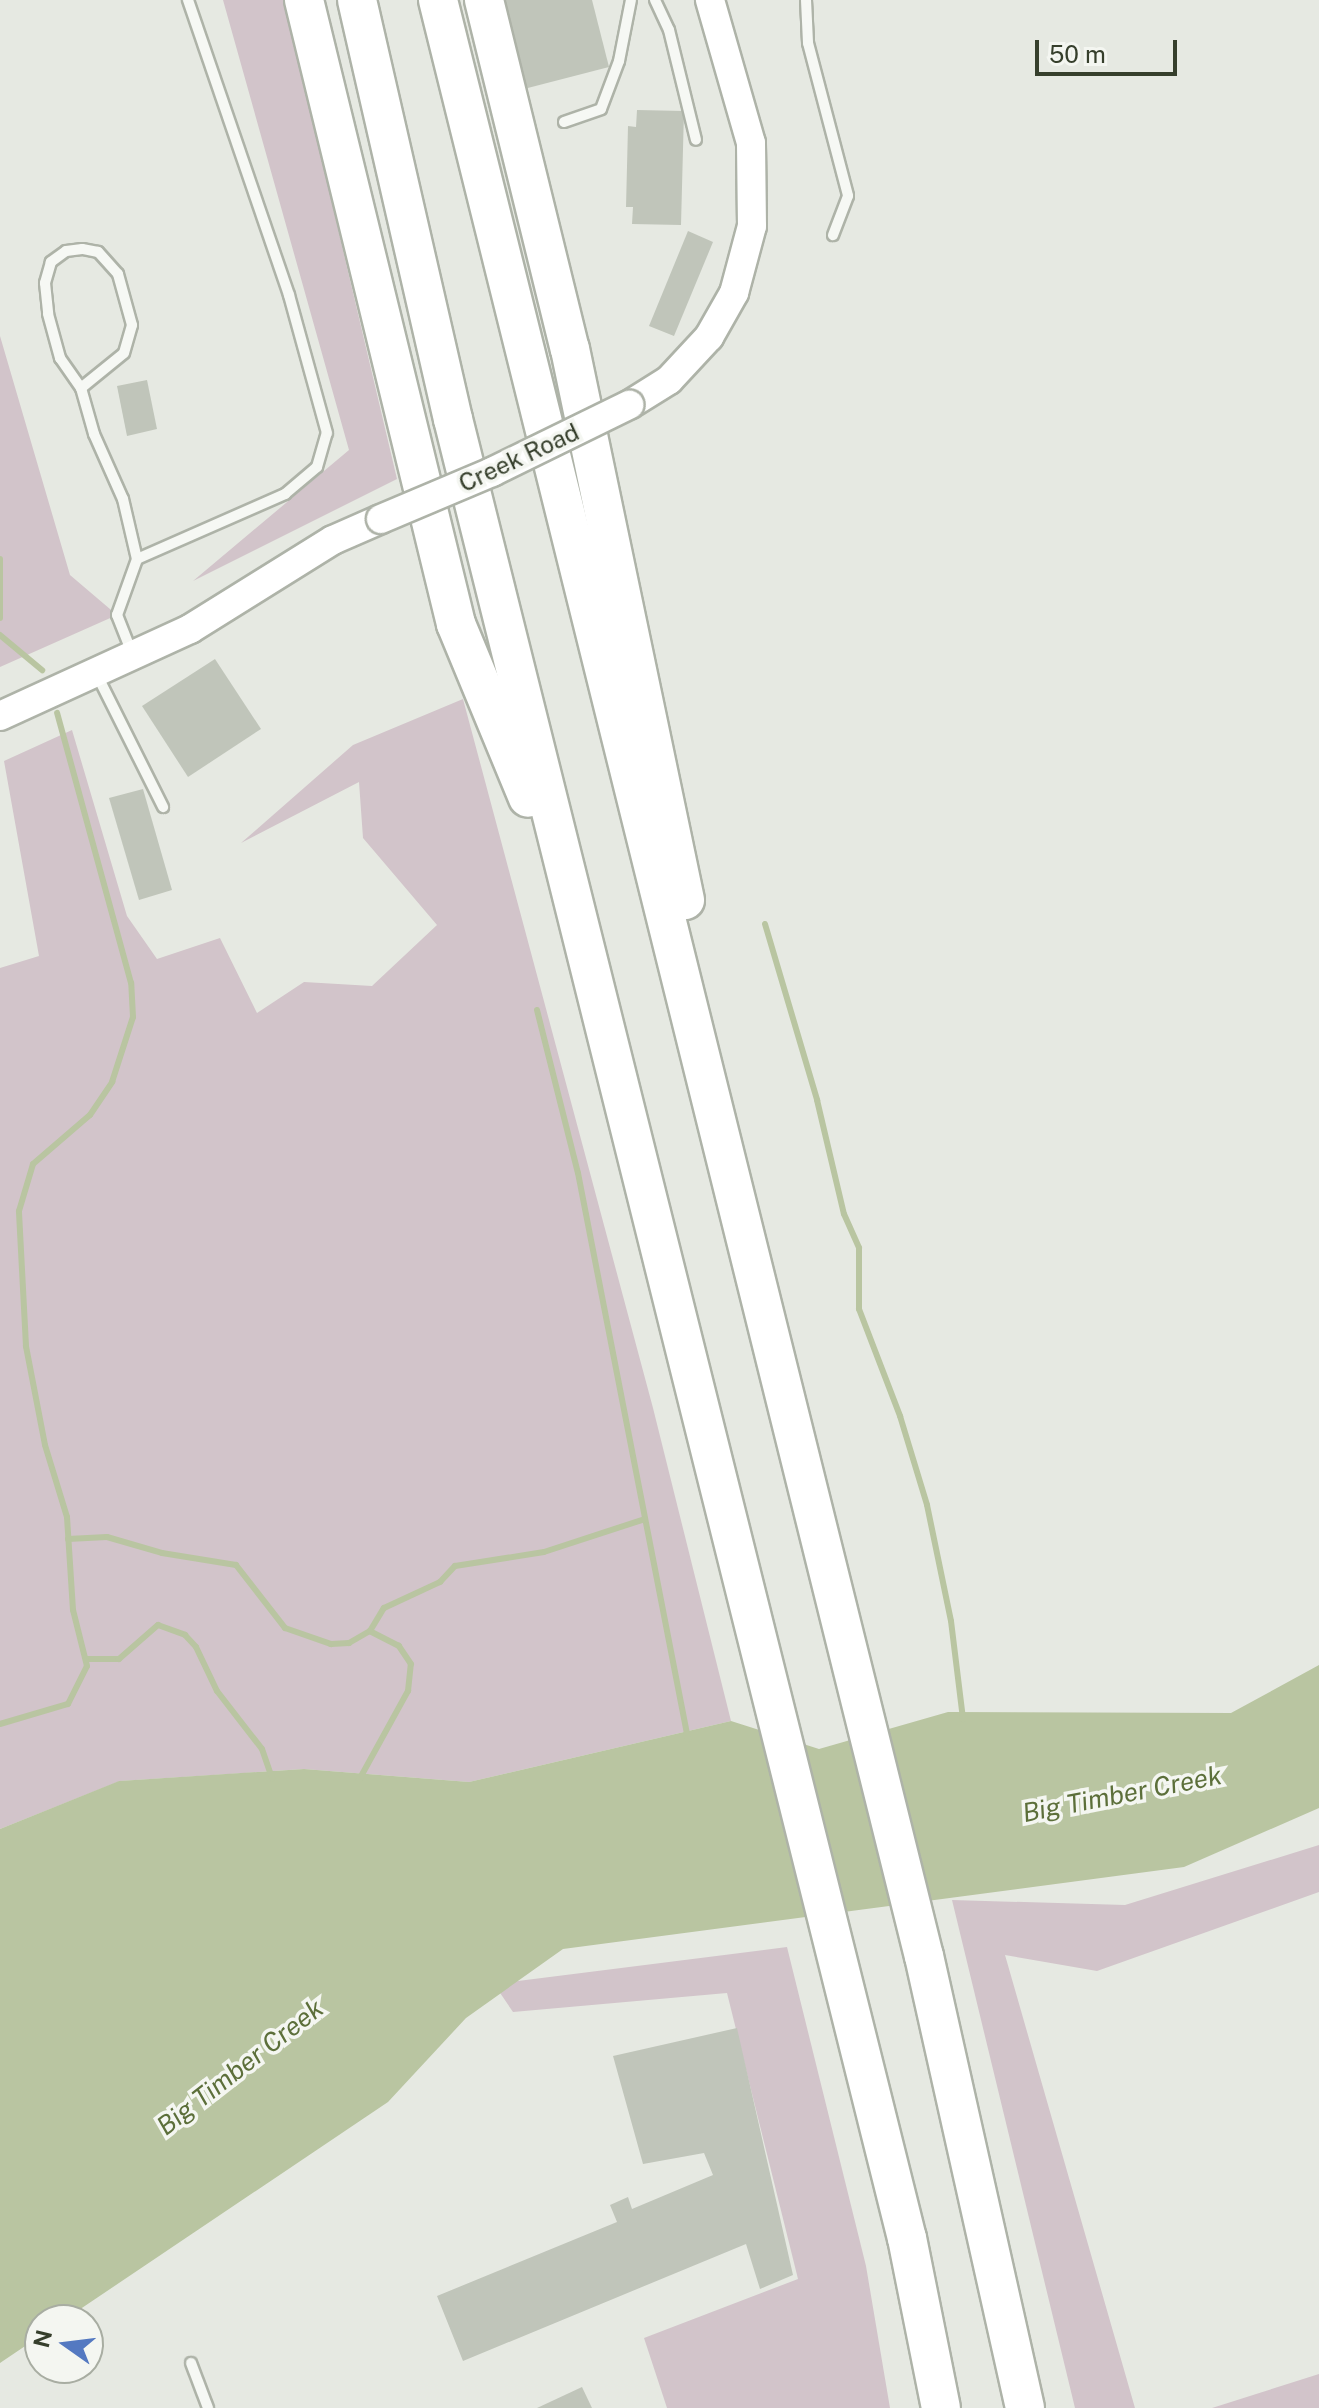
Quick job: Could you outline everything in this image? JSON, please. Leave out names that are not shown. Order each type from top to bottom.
[{"type":"highway","points":[[304,0],[456,624],[529,801],[586,959]]},
{"type":"highway","points":[[357,0],[423,296],[586,959],[843,1976],[941,2408]]},
{"type":"highway","points":[[438,0],[924,1956],[1025,2408]]},
{"type":"highway","points":[[484,0],[570,349],[804,1475]]},
{"type":"street","name":"Creek Road","points":[[0,716],[190,629],[333,540],[517,461],[629,405],[669,380],[709,337],[734,293],[752,226],[751,143],[710,0]]},
{"type":"lane","points":[[137,559],[285,494],[317,467],[327,433],[289,295],[188,0]]},
{"type":"lane","points":[[564,122],[601,109],[619,61],[631,0]]},
{"type":"lane","points":[[655,0],[669,30],[696,140]]},
{"type":"lane","points":[[806,0],[808,43],[848,196],[833,235]]},
{"type":"lane","points":[[81,388],[124,353],[132,325],[118,274],[98,252],[82,249],[66,251],[51,262],[45,283],[60,358],[81,388],[94,434],[123,499],[137,559],[117,615],[133,655]]},
{"type":"lane","points":[[96,671],[163,807]]},
{"type":"lane","points":[[191,2363],[208,2408]]},
{"type":"shaded area","points":[[223,0],[284,0],[397,479],[193,581],[349,450]]},
{"type":"shaded area","points":[[0,336],[70,575],[117,615],[0,667]]},
{"type":"shaded area","points":[[463,699],[653,1408],[731,1721],[469,1782],[304,1769],[120,1781],[0,1829],[0,968],[39,956],[4,761],[72,730],[127,916],[157,959],[220,938],[257,1013],[304,982],[372,986],[437,925],[363,838],[359,782],[241,843],[353,745]]},
{"type":"shaded area","points":[[1319,1845],[1319,1892],[1097,1971],[1005,1955],[1135,2408],[1075,2408],[952,1900],[1125,1905]]},
{"type":"shaded area","points":[[787,1947],[866,2266],[890,2408],[667,2408],[644,2338],[798,2279],[727,1993],[513,2012],[494,1984]]},
{"type":"shaded area","points":[[1319,2374],[1319,2408],[1212,2408]]},
{"type":"water","name":"Big Timber Creek","points":[[1319,1665],[1319,1808],[1184,1867],[563,1949],[466,2018],[388,2102],[88,2304],[24,2304],[24,2347],[0,2363],[0,1829],[119,1781],[304,1769],[469,1782],[731,1721],[819,1749],[948,1712],[1231,1713]]},
{"type":"building","points":[[497,0],[592,0],[609,67],[520,90]]},
{"type":"building","points":[[637,110],[684,111],[681,225],[632,224],[633,207],[626,207],[628,126],[636,127]]},
{"type":"building","points":[[688,231],[713,242],[674,336],[649,326]]},
{"type":"building","points":[[147,380],[157,429],[127,436],[117,386]]},
{"type":"building","points":[[215,659],[261,729],[188,777],[142,706]]},
{"type":"building","points":[[143,789],[172,890],[139,900],[109,798]]},
{"type":"building","points":[[737,2028],[793,2275],[760,2289],[746,2244],[463,2361],[437,2296],[617,2222],[610,2205],[628,2197],[632,2209],[713,2175],[704,2153],[643,2164],[613,2056]]},
{"type":"building","points":[[582,2387],[592,2408],[537,2408]]},
{"type":"waterway","points":[[0,559],[0,618]]},
{"type":"waterway","points":[[0,635],[42,670]]},
{"type":"waterway","points":[[0,1724],[68,1704],[87,1666],[73,1610],[67,1517],[45,1445],[26,1346],[19,1211],[33,1164],[90,1115],[112,1082],[133,1017],[131,983],[57,713]]},
{"type":"waterway","points":[[765,924],[817,1100],[844,1214],[859,1248],[859,1309],[900,1416],[927,1505],[951,1621],[963,1719]]},
{"type":"waterway","points":[[537,1010],[578,1173],[688,1739]]},
{"type":"waterway","points":[[68,1539],[107,1537],[162,1553],[236,1565],[285,1628],[331,1644],[349,1643],[370,1631],[384,1608],[440,1582],[455,1566],[544,1552],[645,1519]]},
{"type":"waterway","points":[[86,1659],[119,1659],[158,1625],[185,1635],[196,1647],[217,1691],[262,1749],[272,1778]]},
{"type":"waterway","points":[[359,1780],[408,1691],[411,1664],[399,1646],[370,1631]]}]
